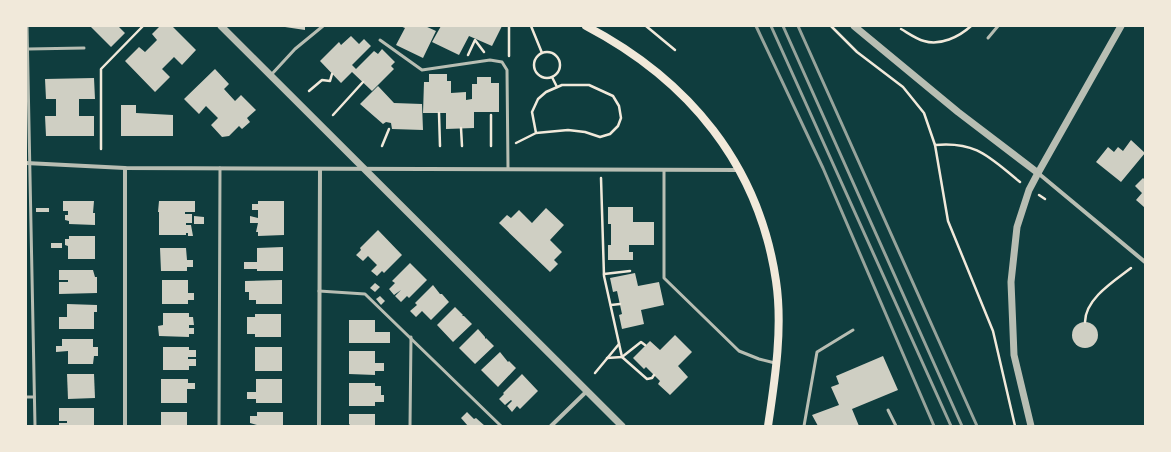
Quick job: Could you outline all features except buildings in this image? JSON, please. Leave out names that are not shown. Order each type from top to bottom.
[{"type":"main road","points":[[586,26],[606,36],[652,68],[690,101],[711,125],[739,170],[753,198],[769,242],[776,282],[778,323],[776,363],[768,426]]},
{"type":"street","points":[[221,26],[622,426]]},
{"type":"street","points":[[854,26],[958,112],[1038,173],[1145,262]]},
{"type":"street","points":[[1031,426],[1014,355],[1011,282],[1017,227],[1029,190],[1121,26]]},
{"type":"street","points":[[28,163],[125,168],[508,168],[739,170]]},
{"type":"street","points":[[125,168],[125,426]]},
{"type":"street","points":[[319,426],[320,169]]},
{"type":"street","points":[[551,426],[587,391]]},
{"type":"lane","points":[[27,26],[28,163],[35,426]]},
{"type":"lane","points":[[271,76],[295,49],[323,26]]},
{"type":"lane","points":[[988,38],[998,26]]},
{"type":"lane","points":[[380,40],[422,70],[490,60],[502,62],[507,70],[508,168]]},
{"type":"lane","points":[[28,49],[84,48]]},
{"type":"lane","points":[[219,426],[220,168]]},
{"type":"lane","points":[[664,170],[664,278],[739,352],[776,363]]},
{"type":"lane","points":[[319,291],[365,294],[412,337],[501,426]]},
{"type":"lane","points":[[804,426],[818,352],[853,330]]},
{"type":"lane","points":[[410,426],[412,337]]},
{"type":"lane","points":[[26,397],[34,398]]},
{"type":"lane","points":[[888,410],[896,426]]},
{"type":"path","points":[[101,149],[101,69],[143,26]]},
{"type":"path","points":[[507,70],[509,26]]},
{"type":"path","points":[[531,26],[542,53]]},
{"type":"path","points":[[646,26],[675,50]]},
{"type":"path","points":[[831,26],[857,52],[903,87],[915,100],[929,125],[935,146],[948,221],[993,331],[1014,426]]},
{"type":"path","points":[[901,29],[924,42],[942,42],[964,32],[971,26]]},
{"type":"path","points":[[465,63],[475,40],[490,60]]},
{"type":"path","points":[[542,53],[553,54],[558,60],[559,70],[552,77],[540,76],[535,71],[535,59],[542,53]]},
{"type":"path","points":[[309,91],[322,80],[330,81],[332,74]]},
{"type":"path","points":[[552,77],[557,87]]},
{"type":"path","points":[[333,115],[363,82]]},
{"type":"path","points":[[508,146],[536,134],[568,130],[585,132],[600,137],[610,134],[618,126],[621,118],[619,106],[613,96],[589,85],[562,85],[538,99],[532,112],[536,134]]},
{"type":"path","points":[[439,114],[440,146]]},
{"type":"path","points":[[491,115],[491,146]]},
{"type":"path","points":[[461,128],[462,146]]},
{"type":"path","points":[[382,146],[389,129]]},
{"type":"path","points":[[935,146],[956,145],[982,152],[1029,190],[1046,199]]},
{"type":"path","points":[[602,169],[604,274],[622,357],[647,378],[652,378],[654,375]]},
{"type":"path","points":[[1086,322],[1088,309],[1102,292],[1131,268]]},
{"type":"path","points":[[604,274],[630,271]]},
{"type":"path","points":[[611,305],[620,304]]},
{"type":"path","points":[[607,358],[622,357],[641,342],[645,345]]},
{"type":"path","points":[[595,373],[619,344]]},
{"type":"railway","points":[[756,26],[823,168],[934,426]]},
{"type":"railway","points":[[771,26],[951,426]]},
{"type":"railway","points":[[783,26],[962,426]]},
{"type":"railway","points":[[798,26],[977,426]]}]
